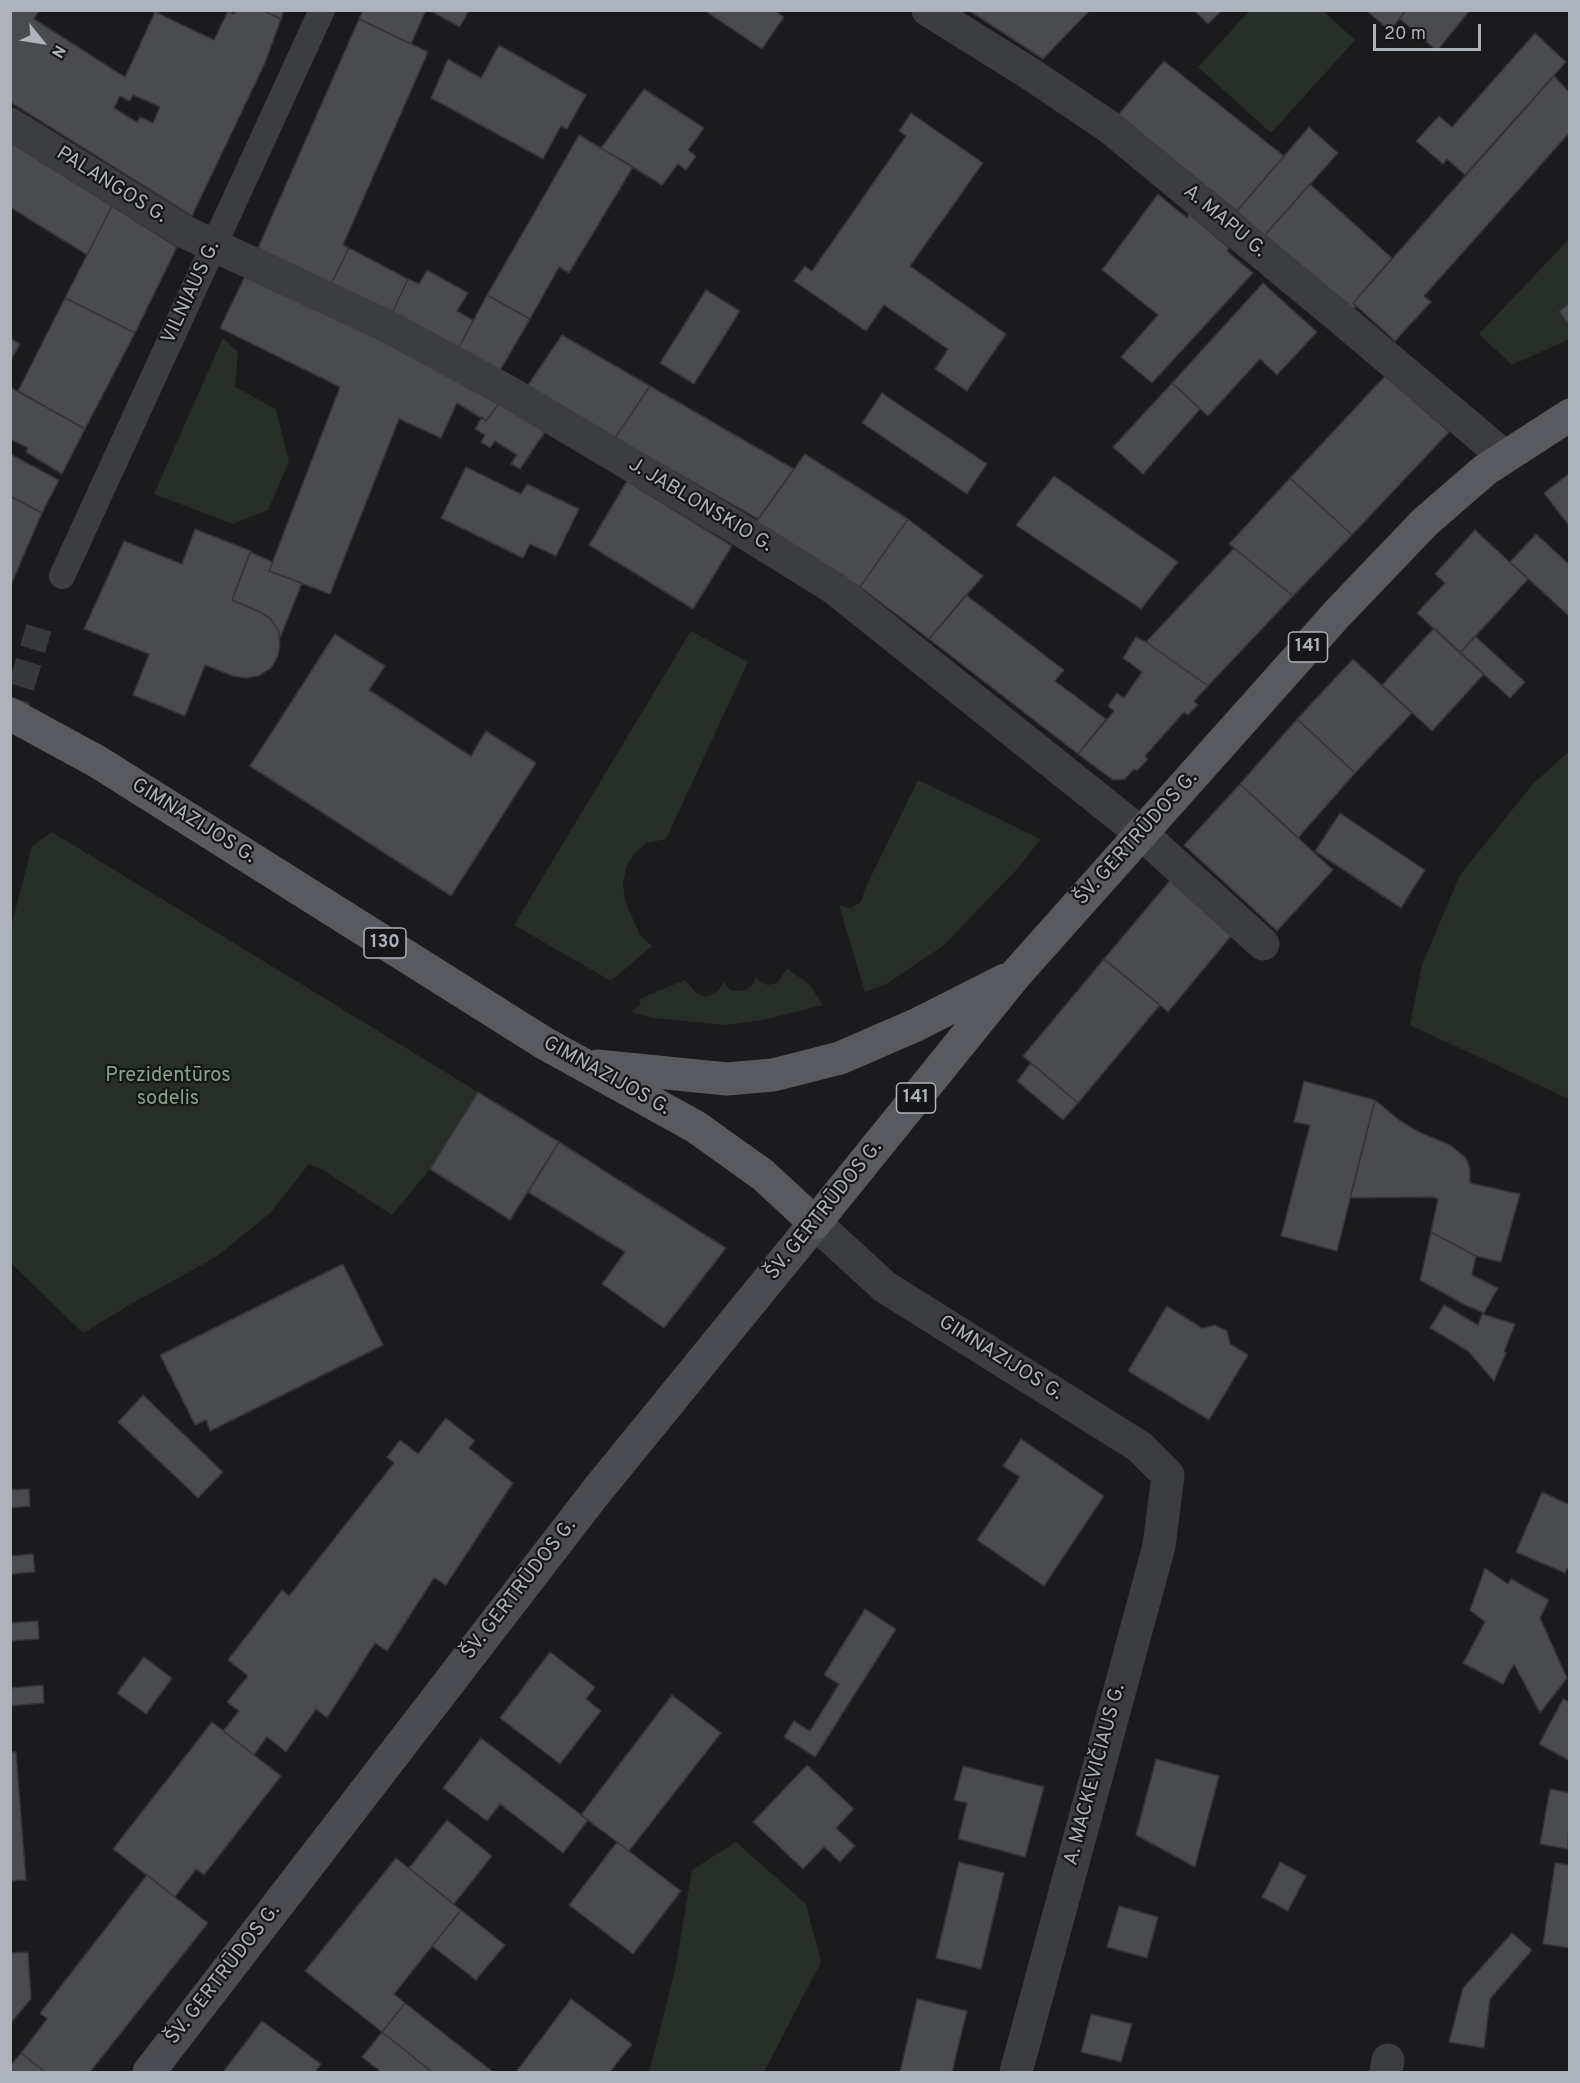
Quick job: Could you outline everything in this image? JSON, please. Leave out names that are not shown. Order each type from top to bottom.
[{"type":"main road","name":"ŠV. GERTRŪDOS G.","points":[[149,2073],[596,1493],[1017,973],[1337,614],[1425,522],[1485,470],[1569,415]]},
{"type":"main road","name":"GIMNAZIJOS G.","points":[[13,718],[98,762],[502,1017],[696,1127],[763,1175],[815,1223]]},
{"type":"main road","points":[[586,1065],[727,1079],[773,1075],[840,1058],[916,1025],[1017,973]]},
{"type":"street","name":"VILNIAUS G.","points":[[62,576],[322,10]]},
{"type":"street","name":"A. MAPU G.","points":[[928,10],[1108,126],[1504,456]]},
{"type":"street","name":"PALANGOS G.","points":[[10,124],[185,232],[214,245]]},
{"type":"street","name":"J. JABLONSKIO G.","points":[[214,245],[387,326],[495,385],[744,532],[834,588],[1142,834],[1263,944]]},
{"type":"street","name":"GIMNAZIJOS G.","points":[[815,1223],[885,1287],[1140,1447],[1168,1475]]},
{"type":"street","name":"A. MACKEVIČIAUS G.","points":[[1016,2073],[1159,1546],[1168,1475]]},
{"type":"green space","points":[[1250,10],[1323,11],[1355,40],[1271,133],[1198,67]]},
{"type":"green space","points":[[1569,239],[1569,339],[1512,365],[1479,334]]},
{"type":"green space","points":[[223,338],[238,352],[235,387],[276,409],[289,462],[268,510],[233,524],[154,494]]},
{"type":"green space","points":[[691,631],[748,662],[666,839],[646,843],[634,854],[626,867],[623,884],[625,901],[640,935],[652,946],[611,981],[514,925]]},
{"type":"green space","points":[[1569,751],[1569,1099],[1410,1025],[1422,965],[1460,875],[1532,785]]},
{"type":"green space","points":[[918,780],[1041,839],[1017,869],[944,945],[888,983],[865,992],[839,905],[851,908],[861,902],[865,889]]},
{"type":"green space","name":"Prezidentūros sodelis","points":[[52,832],[478,1092],[430,1169],[392,1215],[328,1173],[309,1164],[270,1213],[216,1257],[83,1333],[11,1263],[11,927],[32,846]]},
{"type":"green space","points":[[787,969],[809,984],[823,1005],[763,1020],[726,1025],[654,1018],[631,1012],[641,1005],[639,999],[685,980],[696,993],[705,997],[718,991],[724,982],[730,990],[737,991],[752,986],[756,977],[761,983],[768,985],[777,983]]},
{"type":"green space","points":[[736,1842],[806,1904],[821,1962],[764,2072],[649,2072],[675,1971],[692,1870]]},
{"type":"building","points":[[10,10],[39,10],[34,19],[125,77],[155,12],[214,40],[228,11],[234,14],[236,10],[262,10],[281,19],[265,63],[192,216],[10,102]],"holes":[[[133,95],[160,107],[153,123],[140,117],[137,122],[114,108],[120,96],[130,101]]]},
{"type":"building","points":[[262,10],[284,10],[281,19]]},
{"type":"building","points":[[363,10],[426,10],[411,44],[359,19]]},
{"type":"building","points":[[429,10],[469,10],[460,27]]},
{"type":"building","points":[[704,10],[774,10],[784,17],[762,49]]},
{"type":"building","points":[[968,10],[1090,10],[1043,59]]},
{"type":"building","points":[[1194,10],[1222,10],[1208,24]]},
{"type":"building","points":[[1366,10],[1406,10],[1390,31]]},
{"type":"building","points":[[1406,10],[1470,10],[1437,51],[1400,19]]},
{"type":"building","points":[[359,19],[428,52],[343,245],[349,248],[331,284],[258,248]]},
{"type":"building","points":[[1535,33],[1566,62],[1465,175],[1447,159],[1443,164],[1416,141],[1439,116],[1452,127]]},
{"type":"building","points":[[499,45],[586,95],[567,129],[561,126],[543,159],[431,98],[448,59],[481,78]]},
{"type":"building","points":[[1164,61],[1284,156],[1237,211],[1118,115]]},
{"type":"building","points":[[1554,76],[1570,93],[1570,132],[1424,296],[1431,302],[1395,341],[1353,303]]},
{"type":"building","points":[[644,89],[704,128],[688,150],[696,156],[686,170],[678,164],[662,185],[601,148]]},
{"type":"building","points":[[911,113],[983,163],[910,266],[1006,334],[967,391],[935,369],[948,349],[884,305],[866,331],[794,281],[805,266],[812,271],[906,136],[899,131]]},
{"type":"building","points":[[1309,127],[1338,153],[1264,236],[1237,211]]},
{"type":"building","points":[[579,135],[633,167],[569,273],[559,267],[530,319],[487,295]]},
{"type":"building","points":[[10,142],[112,206],[87,255],[10,207]]},
{"type":"building","points":[[1310,184],[1392,258],[1353,303],[1356,306],[1350,313],[1264,236]]},
{"type":"building","points":[[1158,194],[1187,218],[1189,214],[1229,248],[1227,251],[1253,273],[1152,383],[1121,357],[1158,315],[1102,270]]},
{"type":"building","points":[[112,206],[177,247],[135,333],[65,298]]},
{"type":"building","points":[[349,248],[408,279],[392,313],[331,284]]},
{"type":"building","points":[[249,268],[501,401],[486,421],[457,403],[441,438],[399,419],[330,594],[269,571],[340,387],[220,328]]},
{"type":"building","points":[[427,270],[468,293],[457,311],[473,320],[457,351],[392,313],[408,279],[419,284]]},
{"type":"building","points":[[1263,283],[1317,332],[1277,375],[1260,359],[1208,416],[1172,383]]},
{"type":"building","points":[[706,290],[740,311],[694,384],[660,363]]},
{"type":"building","points":[[487,295],[530,319],[498,374],[457,351]]},
{"type":"building","points":[[65,298],[135,333],[85,429],[18,391]]},
{"type":"building","points":[[1570,303],[1570,326],[1559,311]]},
{"type":"building","points":[[562,335],[650,386],[615,438],[526,388]]},
{"type":"building","points":[[10,338],[20,344],[10,361]]},
{"type":"building","points":[[1385,376],[1449,432],[1352,535],[1290,478]]},
{"type":"building","points":[[1172,383],[1200,409],[1143,474],[1113,447]]},
{"type":"building","points":[[650,386],[794,469],[758,519],[615,438]]},
{"type":"building","points":[[10,387],[85,429],[62,474],[26,452],[28,448],[10,439]]},
{"type":"building","points":[[882,393],[987,464],[967,494],[862,423]]},
{"type":"building","points":[[501,401],[545,432],[520,469],[511,464],[517,455],[495,441],[490,448],[481,442],[485,435],[475,429],[482,417],[486,421]]},
{"type":"building","points":[[10,454],[59,480],[42,513],[10,496]]},
{"type":"building","points":[[805,454],[908,519],[860,587],[754,525]]},
{"type":"building","points":[[466,467],[521,494],[527,484],[579,509],[556,556],[530,544],[523,558],[441,518]]},
{"type":"building","points":[[1570,473],[1570,527],[1544,493]]},
{"type":"building","points":[[1054,476],[1178,562],[1141,609],[1016,525]]},
{"type":"building","points":[[1290,478],[1352,535],[1293,596],[1229,544]]},
{"type":"building","points":[[627,481],[732,546],[693,609],[589,545]]},
{"type":"building","points":[[10,496],[42,513],[10,587]]},
{"type":"building","points":[[908,519],[983,576],[929,639],[860,587]]},
{"type":"building","points":[[195,529],[251,551],[232,600],[270,618],[278,630],[280,643],[278,656],[271,668],[259,676],[246,678],[233,676],[205,665],[185,716],[133,695],[149,654],[84,629],[124,541],[182,564]]},
{"type":"building","points":[[1475,530],[1528,579],[1460,653],[1417,613],[1445,583],[1435,574]]},
{"type":"building","points":[[1536,534],[1570,565],[1570,617],[1510,562]]},
{"type":"building","points":[[1234,548],[1293,596],[1208,686],[1146,642]]},
{"type":"building","points":[[250,552],[273,562],[269,571],[302,583],[280,638],[270,618],[232,600]]},
{"type":"building","points":[[966,595],[1064,670],[1055,681],[1106,719],[1078,754],[929,639]]},
{"type":"building","points":[[1434,628],[1484,674],[1432,731],[1382,685]]},
{"type":"building","points":[[335,634],[385,666],[369,690],[471,756],[486,731],[536,763],[451,896],[250,766]]},
{"type":"building","points":[[1475,636],[1525,682],[1510,698],[1460,653]]},
{"type":"building","points":[[1136,637],[1208,686],[1194,701],[1198,705],[1188,715],[1184,712],[1145,756],[1148,759],[1137,771],[1134,769],[1125,779],[1113,780],[1078,754],[1114,711],[1108,706],[1117,693],[1124,698],[1142,672],[1123,658]]},
{"type":"building","points":[[1353,659],[1412,713],[1355,773],[1297,719]]},
{"type":"building","points":[[1297,719],[1355,773],[1298,838],[1240,784]]},
{"type":"building","points":[[1240,784],[1333,870],[1277,931],[1184,845]]},
{"type":"building","points":[[1340,813],[1425,870],[1401,908],[1315,851]]},
{"type":"building","points":[[1173,877],[1236,930],[1168,1012],[1104,959]]},
{"type":"building","points":[[1104,959],[1160,1005],[1078,1103],[1023,1056]]},
{"type":"building","points":[[1031,1063],[1078,1103],[1063,1120],[1017,1081]]},
{"type":"building","points":[[1304,1081],[1375,1100],[1337,1251],[1281,1236],[1310,1125],[1294,1122]]},
{"type":"building","points":[[478,1092],[559,1142],[510,1220],[430,1169]]},
{"type":"building","points":[[1375,1100],[1399,1120],[1419,1132],[1450,1145],[1466,1158],[1470,1169],[1470,1183],[1520,1194],[1501,1262],[1476,1256],[1431,1232],[1438,1199],[1432,1197],[1350,1198]]},
{"type":"building","points":[[559,1142],[726,1248],[664,1328],[602,1284],[625,1252],[528,1192]]},
{"type":"building","points":[[1431,1232],[1476,1256],[1472,1275],[1498,1288],[1484,1313],[1420,1280]]},
{"type":"building","points":[[343,1264],[383,1345],[210,1431],[206,1420],[195,1425],[160,1355]]},
{"type":"building","points":[[1444,1305],[1478,1325],[1482,1314],[1515,1324],[1494,1381],[1468,1351],[1430,1328]]},
{"type":"building","points":[[1167,1306],[1202,1328],[1215,1325],[1227,1331],[1230,1344],[1248,1355],[1209,1420],[1128,1371]]},
{"type":"building","points":[[143,1395],[223,1472],[198,1498],[118,1422]]},
{"type":"building","points":[[446,1418],[475,1441],[469,1448],[513,1483],[446,1585],[434,1578],[387,1651],[375,1643],[327,1718],[316,1709],[286,1752],[267,1737],[254,1755],[223,1731],[239,1711],[227,1702],[248,1676],[228,1660],[282,1590],[289,1596],[394,1463],[387,1457],[400,1440],[418,1454]]},
{"type":"building","points":[[1021,1439],[1104,1496],[1044,1586],[977,1540],[1020,1477],[1003,1466]]},
{"type":"building","points":[[29,1489],[30,1506],[10,1508],[10,1490]]},
{"type":"building","points":[[1542,1492],[1570,1505],[1570,1564],[1565,1573],[1516,1552]]},
{"type":"building","points":[[33,1554],[35,1572],[10,1574],[10,1556]]},
{"type":"building","points":[[1485,1568],[1508,1584],[1511,1579],[1549,1600],[1540,1618],[1567,1678],[1540,1713],[1514,1664],[1503,1684],[1463,1663],[1485,1622],[1470,1610]]},
{"type":"building","points":[[865,1609],[896,1629],[815,1757],[784,1737],[794,1721],[810,1731],[839,1684],[824,1675]]},
{"type":"building","points":[[38,1621],[39,1639],[10,1641],[10,1623]]},
{"type":"building","points":[[550,1652],[595,1687],[586,1699],[601,1711],[560,1764],[500,1718]]},
{"type":"building","points":[[144,1657],[172,1678],[146,1714],[117,1693]]},
{"type":"building","points":[[43,1685],[44,1703],[10,1706],[10,1688]]},
{"type":"building","points":[[672,1695],[721,1733],[629,1851],[581,1815]]},
{"type":"building","points":[[1563,1699],[1570,1702],[1570,1761],[1539,1744]]},
{"type":"building","points":[[212,1722],[281,1776],[204,1875],[196,1869],[175,1897],[113,1849]]},
{"type":"building","points":[[481,1738],[588,1820],[563,1853],[500,1804],[487,1821],[443,1788]]},
{"type":"building","points":[[10,1752],[16,1752],[26,1880],[10,1881]]},
{"type":"building","points":[[1156,1759],[1219,1776],[1195,1867],[1136,1835]]},
{"type":"building","points":[[807,1765],[854,1809],[836,1828],[855,1846],[840,1862],[824,1847],[803,1869],[753,1822]]},
{"type":"building","points":[[963,1766],[1044,1787],[1025,1857],[958,1839],[967,1803],[954,1800]]},
{"type":"building","points":[[1550,1789],[1570,1793],[1568,1849],[1540,1844]]},
{"type":"building","points":[[447,1820],[492,1856],[454,1904],[409,1868]]},
{"type":"building","points":[[617,1842],[681,1891],[633,1954],[569,1905]]},
{"type":"building","points":[[396,1858],[461,1910],[394,1994],[405,2003],[382,2032],[305,1971]]},
{"type":"building","points":[[959,1862],[1004,1873],[981,1969],[936,1958]]},
{"type":"building","points":[[1280,1862],[1306,1876],[1288,1911],[1262,1897]]},
{"type":"building","points":[[1555,1863],[1570,1865],[1570,1948],[1543,1944]]},
{"type":"building","points":[[147,1875],[208,1923],[90,2072],[45,2072],[21,2053],[47,2019],[40,2013]]},
{"type":"building","points":[[1119,1906],[1158,1917],[1147,1958],[1107,1947]]},
{"type":"building","points":[[461,1910],[505,1945],[476,1980],[432,1946]]},
{"type":"building","points":[[1512,1933],[1532,1950],[1490,1999],[1484,2048],[1449,2042],[1463,1988]]},
{"type":"building","points":[[28,1952],[31,1999],[10,2024],[10,1953]]},
{"type":"building","points":[[571,1999],[632,2044],[610,2072],[516,2072]]},
{"type":"building","points":[[917,1999],[967,2011],[952,2072],[900,2072]]},
{"type":"building","points":[[405,2003],[493,2072],[432,2072],[382,2032]]},
{"type":"building","points":[[1091,2014],[1132,2024],[1121,2062],[1081,2052]]},
{"type":"building","points":[[262,2021],[321,2064],[315,2072],[223,2072]]},
{"type":"building","points":[[382,2032],[432,2072],[381,2072],[362,2057]]},
{"type":"building","points":[[21,2053],[45,2072],[12,2072],[10,2066]]},
{"type":"tunnel","points":[[10,724],[39,628]]}]
